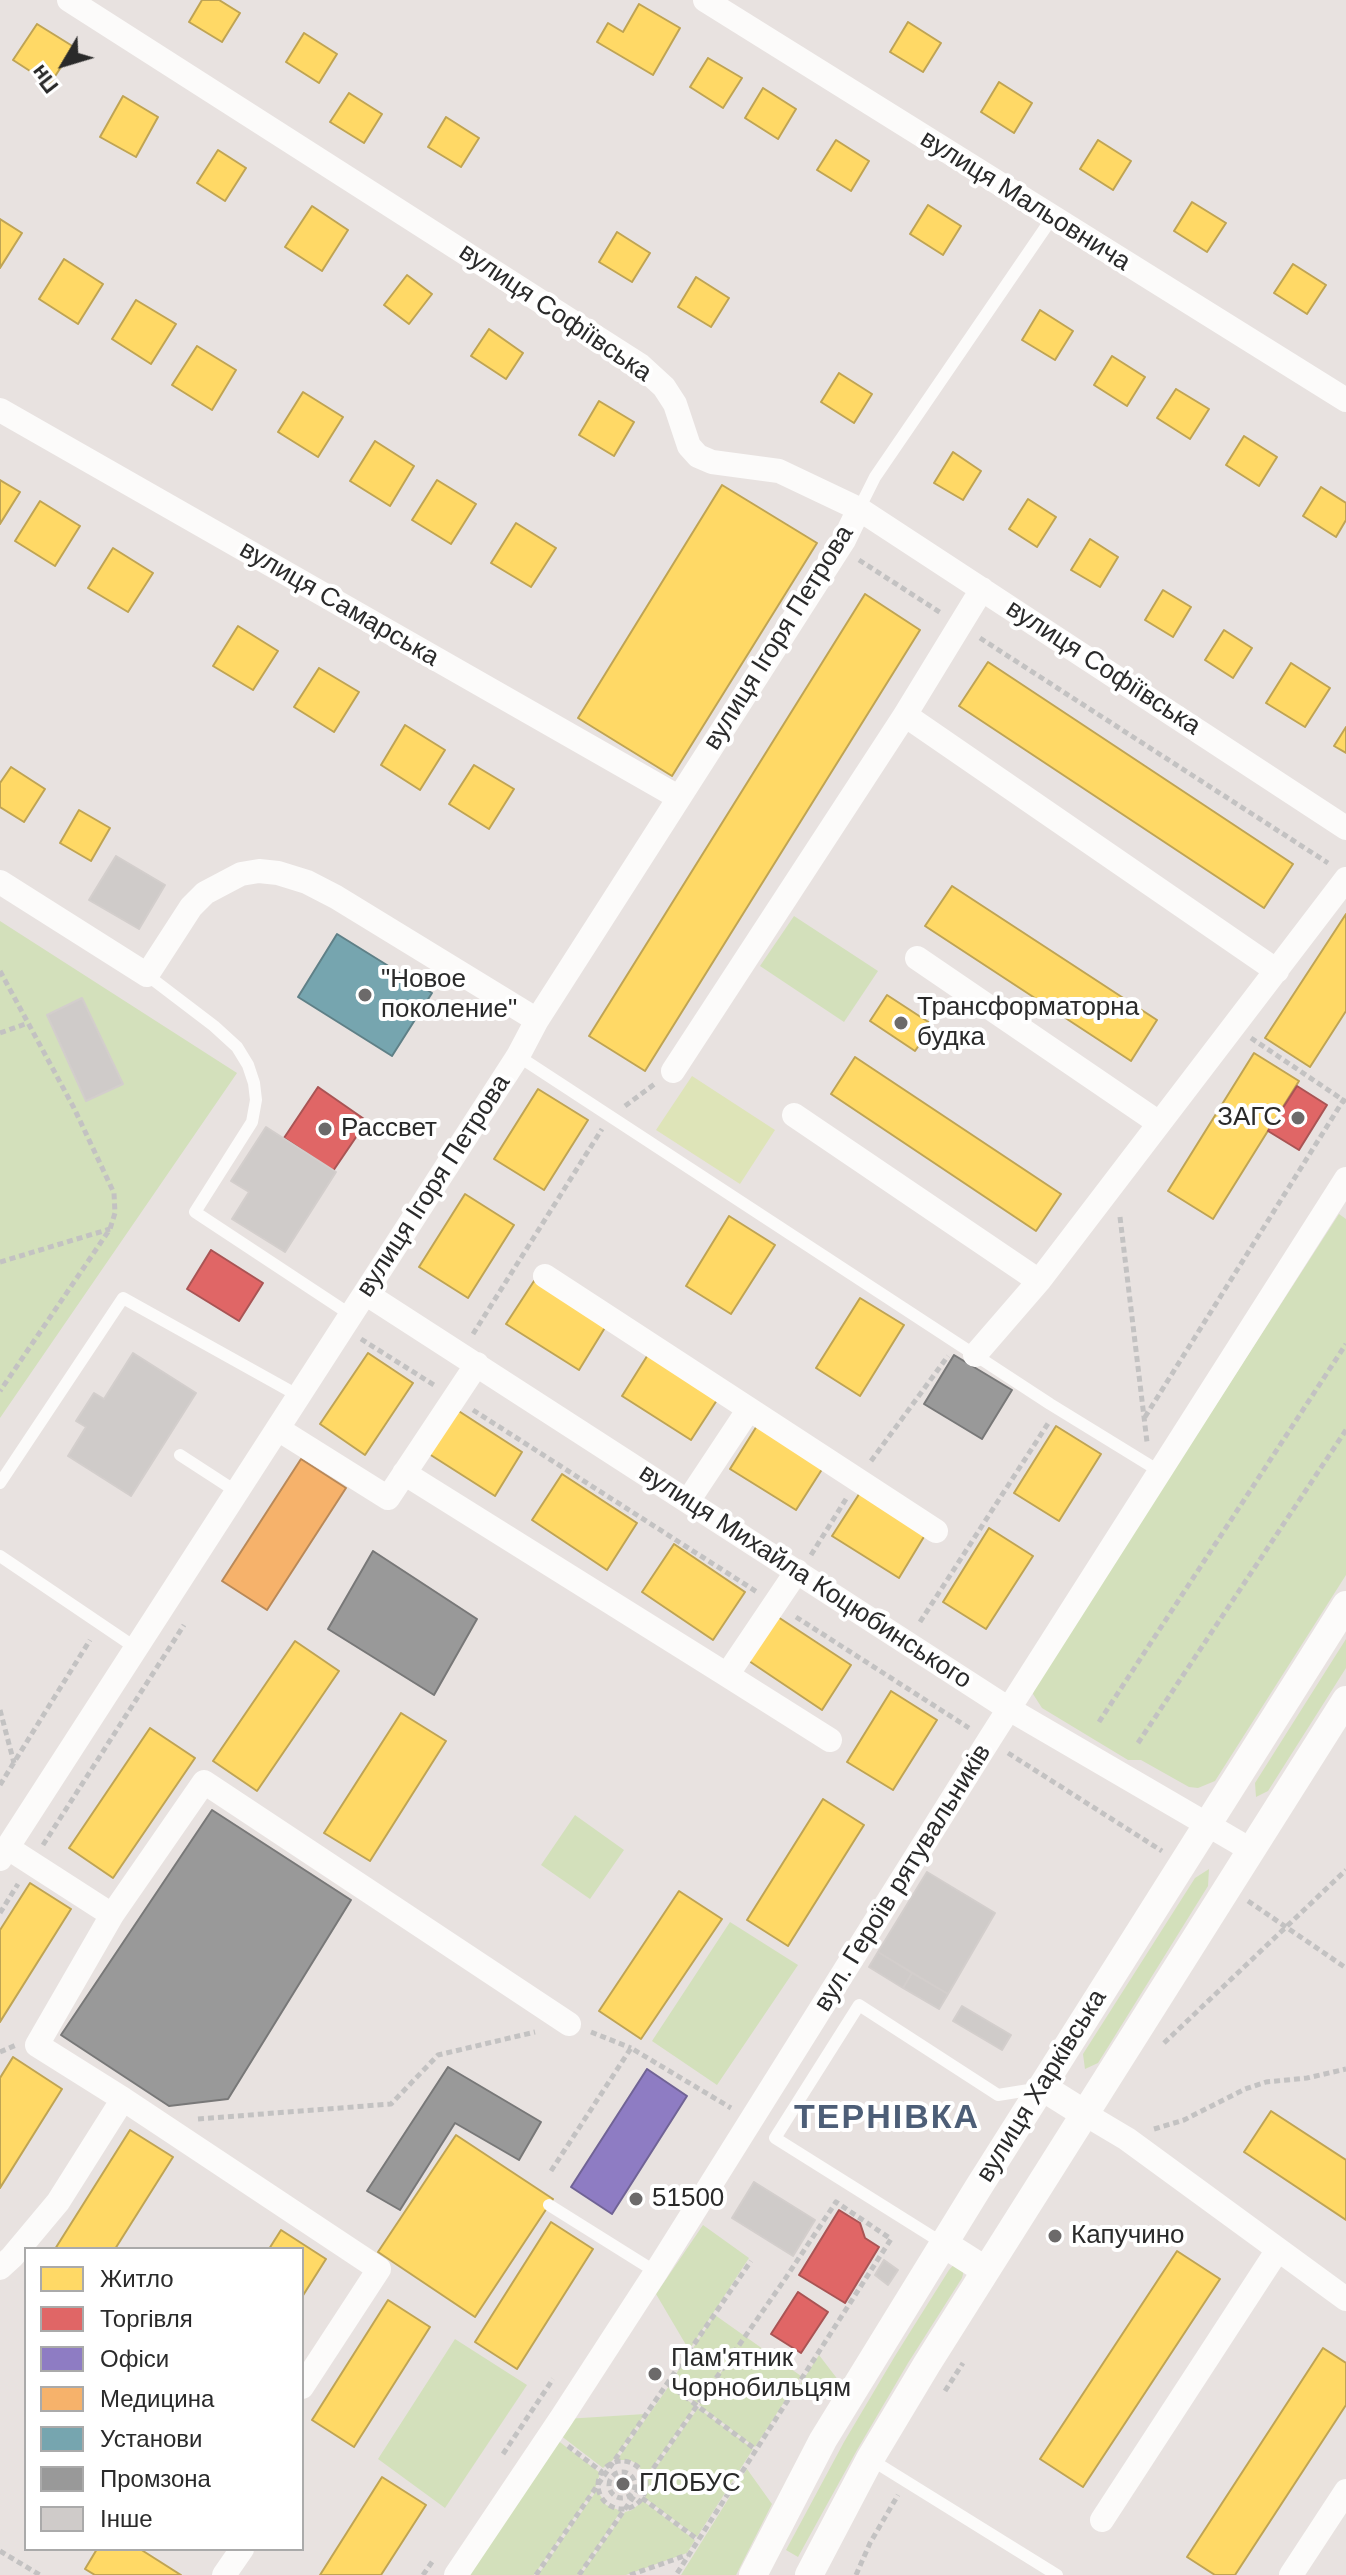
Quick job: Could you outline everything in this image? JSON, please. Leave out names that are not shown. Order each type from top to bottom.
[{"type":"street","name":"вулиця Софіївська","points":[[69,0],[640,365],[664,387],[675,404],[689,446],[698,456],[712,462],[779,471],[859,509],[1346,828]]},
{"type":"street","name":"вулиця Мальовнича","points":[[705,0],[1346,400]]},
{"type":"street","name":"вулиця Самарська","points":[[0,410],[678,797]]},
{"type":"street","name":"вулиця Ігоря Петрова","points":[[4,1853],[518,1056],[537,1020],[844,540],[859,509]]},
{"type":"street","points":[[673,1071],[905,715],[982,589]]},
{"type":"street","points":[[905,715],[1277,971]]},
{"type":"street","points":[[0,882],[147,975],[191,907],[205,893],[241,874],[259,871],[278,873],[307,882],[336,897],[537,1020]]},
{"type":"street","points":[[966,1349],[1039,1281],[1346,879]]},
{"type":"street","points":[[917,958],[1159,1123]]},
{"type":"street","points":[[794,1115],[1039,1281]]},
{"type":"street","name":"вул. Героїв рятувальників","points":[[456,2575],[656,2272],[1009,1709],[1155,1468],[1346,1179]]},
{"type":"street","points":[[545,1276],[936,1531]]},
{"type":"street","name":"вулиця Михайла Коцюбинського","points":[[365,1293],[688,1501],[803,1565],[1009,1709],[1251,1850]]},
{"type":"street","points":[[278,1429],[388,1498],[477,1364]]},
{"type":"street","points":[[688,1501],[749,1409]]},
{"type":"street","points":[[404,1473],[830,1740]]},
{"type":"street","points":[[727,1675],[803,1565]]},
{"type":"street","name":"вулиця Харківська","points":[[753,2575],[823,2440],[1346,1605]]},
{"type":"street","name":"вулиця Харківська","points":[[809,2575],[870,2459],[985,2270],[1346,1700]]},
{"type":"street","points":[[304,2384],[379,2269],[37,2045],[112,1915],[204,1782],[569,2024]]},
{"type":"street","points":[[4,1853],[112,1915]]},
{"type":"street","points":[[1042,2087],[1127,2139],[1346,2299]]},
{"type":"street","points":[[0,2268],[58,2202],[123,2099]]},
{"type":"street","points":[[944,2244],[985,2270]]},
{"type":"street","points":[[1102,2520],[1277,2251]]},
{"type":"street","points":[[1291,2575],[1346,2491]]},
{"type":"street","points":[[224,2575],[241,2551]]},
{"type":"lane","points":[[859,509],[875,477],[1052,218]]},
{"type":"lane","points":[[147,975],[237,1047],[254,1083],[256,1100],[252,1122],[195,1212],[351,1315]]},
{"type":"lane","points":[[518,1056],[1057,1409],[1155,1468]]},
{"type":"lane","points":[[0,1483],[123,1298],[299,1396]]},
{"type":"lane","points":[[180,1455],[237,1492]]},
{"type":"lane","points":[[0,1556],[136,1648]]},
{"type":"lane","points":[[944,2244],[775,2138],[859,2005],[998,2095],[1025,2093],[1042,2087]]},
{"type":"lane","points":[[549,2205],[656,2272]]},
{"type":"lane","points":[[870,2459],[1057,2575]]},
{"type":"path","points":[[0,971],[74,1108],[114,1193],[115,1213],[110,1229],[0,1391]]},
{"type":"path","points":[[0,1033],[28,1023]]},
{"type":"path","points":[[1144,1418],[1345,1099],[1234,1027]]},
{"type":"path","points":[[470,1339],[610,1117],[673,1071]]},
{"type":"path","points":[[1116,1181],[1144,1418],[1155,1468]]},
{"type":"path","points":[[0,1262],[110,1229]]},
{"type":"path","points":[[1099,1722],[1346,1344]]},
{"type":"path","points":[[803,1565],[858,1480],[966,1349]]},
{"type":"path","points":[[916,1630],[1057,1409]]},
{"type":"path","points":[[1138,1743],[1346,1430]]},
{"type":"path","points":[[0,1785],[100,1623]]},
{"type":"path","points":[[0,1710],[14,1764]]},
{"type":"path","points":[[1153,2053],[1346,1870]]},
{"type":"path","points":[[1228,1887],[1346,1968]]},
{"type":"path","points":[[158,2122],[391,2104],[438,2055],[569,2024],[631,2048],[731,2108]]},
{"type":"path","points":[[551,2171],[631,2048]]},
{"type":"path","points":[[1127,2139],[1184,2120],[1245,2089],[1266,2082],[1307,2078],[1346,2069]]},
{"type":"path","points":[[579,2575],[836,2202],[891,2239],[676,2575]]},
{"type":"path","points":[[536,2575],[751,2261]]},
{"type":"path","points":[[668,2384],[755,2449]]},
{"type":"path","points":[[551,2433],[602,2472]]},
{"type":"path","points":[[614,2462],[636,2466],[645,2479],[645,2491],[638,2504],[624,2509],[606,2503],[602,2498],[598,2486],[602,2472],[614,2462]]},
{"type":"path","points":[[618,2473],[631,2476],[635,2483],[633,2492],[622,2498],[614,2495],[609,2485],[612,2477],[618,2473]]},
{"type":"path","points":[[856,2575],[870,2543],[906,2481]]},
{"type":"path","points":[[642,2498],[697,2539]]},
{"type":"path","points":[[0,2551],[40,2575]]},
{"type":"path","points":[[630,2575],[688,2554]]},
{"type":"green space","points":[[794,916],[878,971],[844,1022],[760,966]]},
{"type":"green space","points":[[0,921],[237,1073],[0,1418]]},
{"type":"green space","points":[[692,1076],[775,1130],[740,1184],[656,1130]]},
{"type":"green space","points":[[1339,1214],[1346,1219],[1346,1575],[1215,1781],[1198,1788],[1189,1787],[1141,1760],[1128,1760],[1042,1708],[1033,1694],[1034,1687]]},
{"type":"green space","points":[[1346,1639],[1346,1668],[1268,1791],[1256,1797],[1255,1783]]},
{"type":"green space","points":[[575,1815],[624,1850],[590,1899],[541,1865]]},
{"type":"green space","points":[[1209,1869],[1208,1886],[1098,2063],[1085,2069],[1083,2054],[1195,1878]]},
{"type":"green space","points":[[730,1922],[798,1965],[717,2085],[652,2041]]},
{"type":"green space","points":[[703,2225],[749,2258],[689,2350],[656,2294]]},
{"type":"green space","points":[[957,2261],[965,2266],[962,2278],[908,2363],[798,2557],[786,2550],[844,2442]]},
{"type":"green space","points":[[715,2315],[801,2376],[755,2447],[699,2405],[743,2340],[697,2404],[670,2383]]},
{"type":"green space","points":[[455,2339],[527,2385],[445,2508],[378,2459]]},
{"type":"green space","points":[[819,2355],[842,2385],[836,2394],[793,2396]]},
{"type":"green space","points":[[669,2386],[695,2406],[646,2476],[630,2460],[617,2460]]},
{"type":"green space","points":[[698,2408],[753,2449],[697,2537],[645,2498],[648,2479]]},
{"type":"green space","points":[[645,2414],[613,2460],[603,2468],[556,2432],[565,2419]]},
{"type":"green space","points":[[552,2436],[600,2473],[596,2486],[534,2575],[460,2575]]},
{"type":"green space","points":[[747,2469],[772,2504],[736,2575],[681,2575]]},
{"type":"green space","points":[[597,2490],[606,2505],[621,2511],[578,2575],[538,2575]]},
{"type":"green space","points":[[643,2501],[695,2540],[687,2553],[626,2575],[581,2575],[625,2512]]},
{"type":"building: Житло","points":[[202,0],[219,0],[240,13],[222,42],[189,22]]},
{"type":"building: Житло","points":[[639,4],[680,28],[653,75],[597,42],[608,23],[623,32]]},
{"type":"building: Житло","points":[[908,22],[941,43],[923,72],[890,52]]},
{"type":"building: Житло","points":[[37,24],[74,47],[50,84],[13,60]]},
{"type":"building: Житло","points":[[304,33],[337,54],[319,83],[286,62]]},
{"type":"building: Житло","points":[[708,58],[742,78],[723,108],[690,87]]},
{"type":"building: Житло","points":[[999,82],[1032,103],[1014,133],[981,112]]},
{"type":"building: Житло","points":[[763,88],[796,109],[778,139],[745,118]]},
{"type":"building: Житло","points":[[349,93],[382,114],[364,143],[330,122]]},
{"type":"building: Житло","points":[[123,96],[158,117],[136,157],[100,137]]},
{"type":"building: Житло","points":[[446,117],[479,138],[461,167],[428,147]]},
{"type":"building: Житло","points":[[836,140],[869,161],[851,191],[817,170]]},
{"type":"building: Житло","points":[[1098,140],[1131,161],[1113,190],[1080,169]]},
{"type":"building: Житло","points":[[218,150],[246,168],[225,201],[197,183]]},
{"type":"building: Житло","points":[[1192,202],[1226,223],[1207,252],[1174,231]]},
{"type":"building: Житло","points":[[928,205],[961,226],[943,255],[910,234]]},
{"type":"building: Житло","points":[[312,206],[348,230],[322,271],[285,247]]},
{"type":"building: Житло","points":[[0,219],[22,233],[0,268]]},
{"type":"building: Житло","points":[[617,232],[650,253],[632,282],[599,262]]},
{"type":"building: Житло","points":[[64,259],[103,284],[78,324],[39,299]]},
{"type":"building: Житло","points":[[1293,264],[1326,285],[1307,314],[1274,293]]},
{"type":"building: Житло","points":[[407,275],[432,294],[409,324],[384,305]]},
{"type":"building: Житло","points":[[696,277],[729,298],[711,327],[678,307]]},
{"type":"building: Житло","points":[[136,300],[176,324],[151,364],[112,339]]},
{"type":"building: Житло","points":[[1040,310],[1073,331],[1055,360],[1022,340]]},
{"type":"building: Житло","points":[[489,329],[523,353],[506,379],[471,356]]},
{"type":"building: Житло","points":[[197,346],[236,370],[212,410],[172,385]]},
{"type":"building: Житло","points":[[1112,356],[1145,377],[1127,406],[1094,385]]},
{"type":"building: Житло","points":[[839,373],[872,394],[854,423],[821,402]]},
{"type":"building: Житло","points":[[1176,389],[1209,409],[1190,439],[1157,418]]},
{"type":"building: Житло","points":[[303,392],[343,417],[318,457],[278,432]]},
{"type":"building: Житло","points":[[599,401],[634,422],[614,456],[579,435]]},
{"type":"building: Житло","points":[[1244,436],[1277,457],[1259,486],[1226,465]]},
{"type":"building: Житло","points":[[375,441],[414,466],[390,506],[350,481]]},
{"type":"building: Житло","points":[[953,452],[981,471],[963,500],[934,483]]},
{"type":"building: Житло","points":[[0,480],[20,492],[0,524]]},
{"type":"building: Житло","points":[[437,480],[476,504],[451,544],[412,520]]},
{"type":"building: Житло","points":[[722,485],[817,543],[672,776],[578,718]]},
{"type":"building: Житло","points":[[1321,487],[1346,503],[1346,520],[1336,537],[1303,516]]},
{"type":"building: Житло","points":[[1028,499],[1056,517],[1037,547],[1009,529]]},
{"type":"building: Житло","points":[[40,501],[80,526],[55,566],[15,541]]},
{"type":"building: Житло","points":[[516,523],[556,548],[531,587],[491,563]]},
{"type":"building: Житло","points":[[1090,539],[1118,557],[1100,587],[1071,570]]},
{"type":"building: Житло","points":[[113,548],[153,573],[128,612],[88,588]]},
{"type":"building: Житло","points":[[1163,590],[1191,607],[1173,637],[1145,620]]},
{"type":"building: Житло","points":[[865,594],[920,630],[645,1071],[589,1036]]},
{"type":"building: Житло","points":[[238,626],[278,651],[253,690],[213,666]]},
{"type":"building: Житло","points":[[1224,630],[1252,648],[1233,678],[1205,660]]},
{"type":"building: Житло","points":[[988,662],[1293,864],[1264,908],[959,706]]},
{"type":"building: Житло","points":[[1291,663],[1330,688],[1305,727],[1266,703]]},
{"type":"building: Житло","points":[[319,668],[359,692],[334,732],[294,707]]},
{"type":"building: Житло","points":[[405,725],[445,750],[420,790],[381,765]]},
{"type":"building: Житло","points":[[1346,727],[1346,753],[1334,746]]},
{"type":"building: Житло","points":[[474,765],[514,789],[489,829],[449,804]]},
{"type":"building: Житло","points":[[11,767],[45,789],[24,822],[0,807],[0,783]]},
{"type":"building: Житло","points":[[79,810],[110,828],[91,861],[60,843]]},
{"type":"building: Житло","points":[[952,886],[1157,1020],[1131,1061],[925,926]]},
{"type":"building: Житло","points":[[1346,914],[1346,1011],[1310,1067],[1265,1038]]},
{"type":"building: Житло","name":"Трансформаторна будка","points":[[887,995],[933,1025],[915,1051],[870,1021]]},
{"type":"building: Житло","points":[[1254,1053],[1299,1081],[1213,1219],[1168,1191]]},
{"type":"building: Житло","points":[[855,1057],[1061,1194],[1036,1231],[831,1094]]},
{"type":"building: Житло","points":[[538,1089],[588,1120],[544,1190],[494,1159]]},
{"type":"building: Житло","points":[[465,1194],[514,1225],[468,1298],[419,1267]]},
{"type":"building: Житло","points":[[729,1216],[775,1245],[731,1314],[686,1286]]},
{"type":"building: Житло","points":[[534,1281],[606,1326],[579,1370],[506,1324]]},
{"type":"building: Житло","points":[[860,1298],[904,1325],[860,1396],[816,1368]]},
{"type":"building: Житло","points":[[368,1353],[413,1383],[365,1455],[320,1424]]},
{"type":"building: Житло","points":[[649,1353],[719,1397],[691,1440],[622,1396]]},
{"type":"building: Житло","points":[[454,1408],[522,1452],[495,1496],[426,1452]]},
{"type":"building: Житло","points":[[760,1421],[826,1463],[796,1510],[730,1469]]},
{"type":"building: Житло","points":[[1056,1426],[1101,1454],[1059,1521],[1014,1493]]},
{"type":"building: Житло","points":[[562,1474],[637,1523],[607,1570],[532,1520]]},
{"type":"building: Житло","points":[[863,1488],[928,1530],[899,1578],[832,1536]]},
{"type":"building: Житло","points":[[989,1528],[1033,1556],[986,1629],[943,1602]]},
{"type":"building: Житло","points":[[674,1544],[745,1592],[713,1640],[642,1592]]},
{"type":"building: Житло","points":[[778,1617],[851,1665],[822,1710],[749,1661]]},
{"type":"building: Житло","points":[[295,1641],[339,1671],[257,1791],[213,1761]]},
{"type":"building: Житло","points":[[891,1691],[937,1720],[893,1790],[847,1762]]},
{"type":"building: Житло","points":[[401,1713],[446,1741],[370,1861],[324,1833]]},
{"type":"building: Житло","points":[[150,1728],[195,1758],[113,1878],[69,1848]]},
{"type":"building: Житло","points":[[823,1799],[864,1825],[788,1946],[747,1920]]},
{"type":"building: Житло","points":[[30,1883],[71,1909],[0,2022],[0,1930]]},
{"type":"building: Житло","points":[[679,1891],[722,1919],[641,2039],[599,2011]]},
{"type":"building: Житло","points":[[13,2057],[62,2089],[0,2188],[0,2078]]},
{"type":"building: Житло","points":[[1271,2111],[1346,2160],[1346,2220],[1244,2152]]},
{"type":"building: Житло","points":[[130,2130],[173,2157],[116,2247],[56,2247]]},
{"type":"building: Житло","points":[[456,2135],[553,2199],[475,2317],[378,2252]]},
{"type":"building: Житло","points":[[551,2222],[593,2249],[517,2369],[475,2342]]},
{"type":"building: Житло","points":[[281,2230],[326,2259],[304,2294],[304,2247],[270,2247]]},
{"type":"building: Житло","points":[[1177,2251],[1220,2279],[1083,2487],[1040,2459]]},
{"type":"building: Житло","points":[[388,2300],[430,2327],[354,2447],[312,2420]]},
{"type":"building: Житло","points":[[1323,2348],[1346,2363],[1346,2405],[1235,2575],[1215,2575],[1187,2557]]},
{"type":"building: Житло","points":[[382,2477],[426,2505],[381,2575],[320,2575]]},
{"type":"building: Житло","points":[[96,2551],[143,2551],[181,2575],[95,2575],[85,2569]]},
{"type":"building: Торгівля","name":"ЗАГС","points":[[1297,1086],[1327,1105],[1299,1150],[1268,1131]]},
{"type":"building: Торгівля","name":"Рассвет","points":[[318,1087],[367,1121],[333,1171],[284,1138]]},
{"type":"building: Торгівля","points":[[211,1250],[263,1283],[239,1321],[187,1289]]},
{"type":"building: Торгівля","points":[[839,2210],[860,2223],[865,2238],[879,2247],[845,2303],[799,2275]]},
{"type":"building: Торгівля","points":[[798,2292],[828,2312],[801,2353],[771,2334]]},
{"type":"building: Офіси","points":[[647,2069],[687,2096],[612,2214],[571,2187]]},
{"type":"building: Медицина","points":[[301,1459],[346,1488],[267,1610],[222,1581]]},
{"type":"building: Установи","name":"\"Новое поколение\"","points":[[337,934],[432,993],[392,1056],[298,997]]},
{"type":"building: Промзона","points":[[954,1355],[1012,1390],[982,1439],[924,1404]]},
{"type":"building: Промзона","points":[[373,1551],[477,1619],[434,1695],[328,1629]]},
{"type":"building: Промзона","points":[[212,1810],[351,1900],[228,2099],[169,2106],[61,2035]]},
{"type":"building: Промзона","points":[[448,2067],[541,2122],[519,2160],[455,2123],[400,2210],[367,2191]]},
{"type":"building: Інше","points":[[116,856],[165,885],[139,929],[89,900]]},
{"type":"building: Інше","points":[[82,998],[123,1084],[86,1101],[47,1015]]},
{"type":"building: Інше","points":[[266,1127],[336,1172],[285,1252],[232,1219],[249,1192],[231,1181]]},
{"type":"building: Інше","points":[[133,1353],[196,1393],[131,1496],[68,1456],[86,1427],[76,1421],[94,1393],[104,1399]]},
{"type":"building: Інше","points":[[927,1872],[995,1913],[948,1994],[878,1952]]},
{"type":"building: Інше","points":[[878,1952],[912,1973],[903,1988],[869,1967]]},
{"type":"building: Інше","points":[[912,1973],[948,1994],[939,2009],[903,1988]]},
{"type":"building: Інше","points":[[962,2006],[1011,2035],[1002,2050],[953,2021]]},
{"type":"building: Інше","name":"ТЕРНІВКА","points":[[754,2182],[815,2220],[793,2256],[732,2218]]},
{"type":"building: Інше","points":[[884,2260],[898,2270],[888,2285],[875,2275]]},
{"type":"place","name":"\"Новое поколение\"","points":[[365,995]]},
{"type":"place","name":"Трансформаторна будка","points":[[901,1023]]},
{"type":"place","name":"ЗАГС","points":[[1298,1118]]},
{"type":"place","name":"Рассвет","points":[[325,1129]]},
{"type":"place","name":"51500","points":[[636,2199]]},
{"type":"place","name":"Капучино","points":[[1055,2236]]},
{"type":"place","name":"Пам'ятник Чорнобильцям","points":[[655,2374]]},
{"type":"place","name":"ГЛОБУС","points":[[623,2484]]},
{"type":"district","name":"ТЕРНІВКА","points":[[887,2119]]}]
